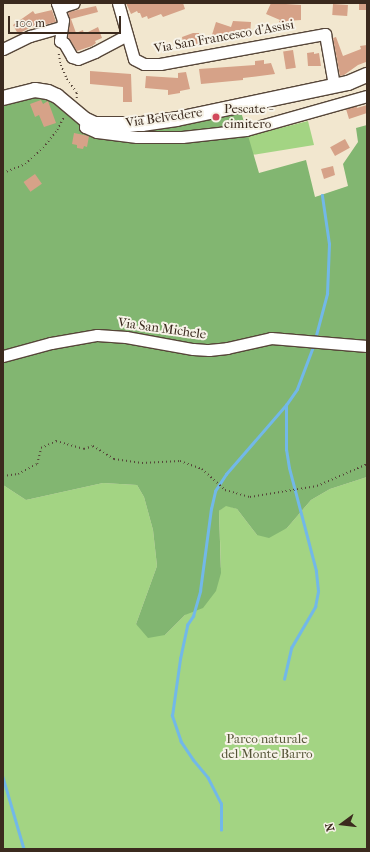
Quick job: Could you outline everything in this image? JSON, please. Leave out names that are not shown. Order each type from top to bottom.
[{"type":"main road","name":"Via Belvedere","points":[[86,120],[95,124],[142,124],[177,119],[348,83],[367,76]]},
{"type":"main road","points":[[3,98],[35,90],[48,92],[74,103],[86,120]]},
{"type":"street","points":[[57,3],[64,6],[74,3]]},
{"type":"street","points":[[57,3],[63,20],[60,42],[64,43],[72,57],[78,59],[127,35]]},
{"type":"street","name":"Via San Francesco d'Assisi","points":[[118,3],[134,59],[144,64],[160,64],[325,34],[334,85]]},
{"type":"street","points":[[3,49],[30,36],[62,26]]},
{"type":"street","points":[[86,120],[84,127],[97,132],[137,137],[182,137],[246,130],[367,96]]},
{"type":"street","name":"Via San Michele","points":[[3,356],[51,343],[97,335],[126,337],[193,349],[209,350],[227,348],[271,338],[367,346]]},
{"type":"path","points":[[3,173],[25,164],[43,148],[57,130],[74,103],[77,92],[67,79],[61,64],[60,42]]},
{"type":"path","points":[[3,476],[18,474],[37,464],[41,448],[56,441],[84,449],[93,446],[114,459],[142,463],[180,461],[202,469],[225,490],[250,497],[316,486],[367,464]]},
{"type":"green space","points":[[47,90],[88,117],[114,123],[239,105],[259,173],[306,160],[315,197],[348,186],[343,164],[358,142],[356,128],[367,125],[367,477],[330,489],[311,500],[287,528],[269,538],[257,535],[237,509],[226,506],[219,511],[221,573],[216,591],[203,608],[185,615],[165,635],[148,638],[136,624],[157,566],[153,530],[144,497],[137,485],[103,483],[26,500],[3,485],[3,98]]},
{"type":"green space","points":[[308,121],[314,145],[233,158],[240,138]]},
{"type":"green space","name":"Parco naturale del Monte Barro","points":[[367,477],[367,849],[3,849],[3,485],[26,500],[103,483],[137,485],[144,497],[153,530],[157,566],[136,624],[165,635],[185,615],[221,567],[219,511],[226,505],[237,509],[257,535],[287,528],[311,500],[330,489]]},
{"type":"building","points":[[126,3],[183,3],[185,9],[163,17],[161,14],[148,19],[147,16],[142,18],[140,13],[137,11],[131,14]]},
{"type":"building","points":[[271,3],[301,5],[301,20],[287,21],[285,25],[279,22],[280,20],[266,14]]},
{"type":"building","points":[[359,3],[367,3],[367,10],[359,10]]},
{"type":"building","points":[[333,4],[348,5],[347,16],[332,15]]},
{"type":"building","points":[[96,6],[98,12],[71,19],[76,33],[83,30],[84,34],[98,27],[102,38],[95,41],[96,43],[92,46],[77,51],[68,37],[70,21],[68,12]]},
{"type":"building","points":[[52,10],[56,22],[40,26],[39,23],[18,34],[13,25],[33,11],[35,14]]},
{"type":"building","points":[[233,21],[251,22],[250,35],[224,40],[223,42],[211,38],[216,22],[231,27]]},
{"type":"building","points":[[193,33],[199,33],[201,45],[184,49],[182,37]]},
{"type":"building","points":[[336,37],[343,56],[361,49],[360,46],[367,45],[367,63],[358,65],[344,75],[340,76],[333,38]]},
{"type":"building","points":[[293,50],[296,68],[286,69],[283,52]]},
{"type":"building","points":[[314,52],[314,54],[319,53],[321,66],[308,66],[307,53]]},
{"type":"building","points":[[264,60],[264,64],[271,63],[275,74],[243,78],[243,80],[201,84],[199,69],[255,65],[255,61]]},
{"type":"building","points":[[90,71],[131,74],[132,102],[123,102],[123,87],[90,84]]},
{"type":"building","points":[[186,72],[190,89],[180,91],[180,93],[168,95],[168,90],[145,88],[146,76],[178,78],[178,73]]},
{"type":"building","points":[[41,100],[43,104],[48,101],[56,123],[44,127],[39,115],[35,117],[30,104]]},
{"type":"building","points":[[367,105],[367,113],[349,119],[346,109]]},
{"type":"building","points":[[74,133],[89,136],[87,147],[84,146],[83,149],[77,148],[77,145],[72,144]]},
{"type":"building","points":[[345,139],[350,148],[335,156],[330,147]]},
{"type":"building","points":[[333,166],[335,175],[324,179],[321,169]]},
{"type":"building","points":[[35,174],[42,184],[30,192],[24,182]]},
{"type":"waterway","points":[[315,339],[327,294],[329,244],[322,196]]},
{"type":"waterway","points":[[221,830],[221,804],[208,778],[193,760],[181,742],[172,716],[180,659],[187,625],[193,616],[200,591],[211,509],[215,491],[226,474],[286,405],[297,389],[314,344]]},
{"type":"waterway","points":[[284,679],[291,648],[315,607],[318,591],[316,571],[289,468],[286,450],[286,405]]},
{"type":"waterway","points":[[3,777],[24,849]]},
{"type":"place","name":"Pescate - cimitero","points":[[216,117]]}]
